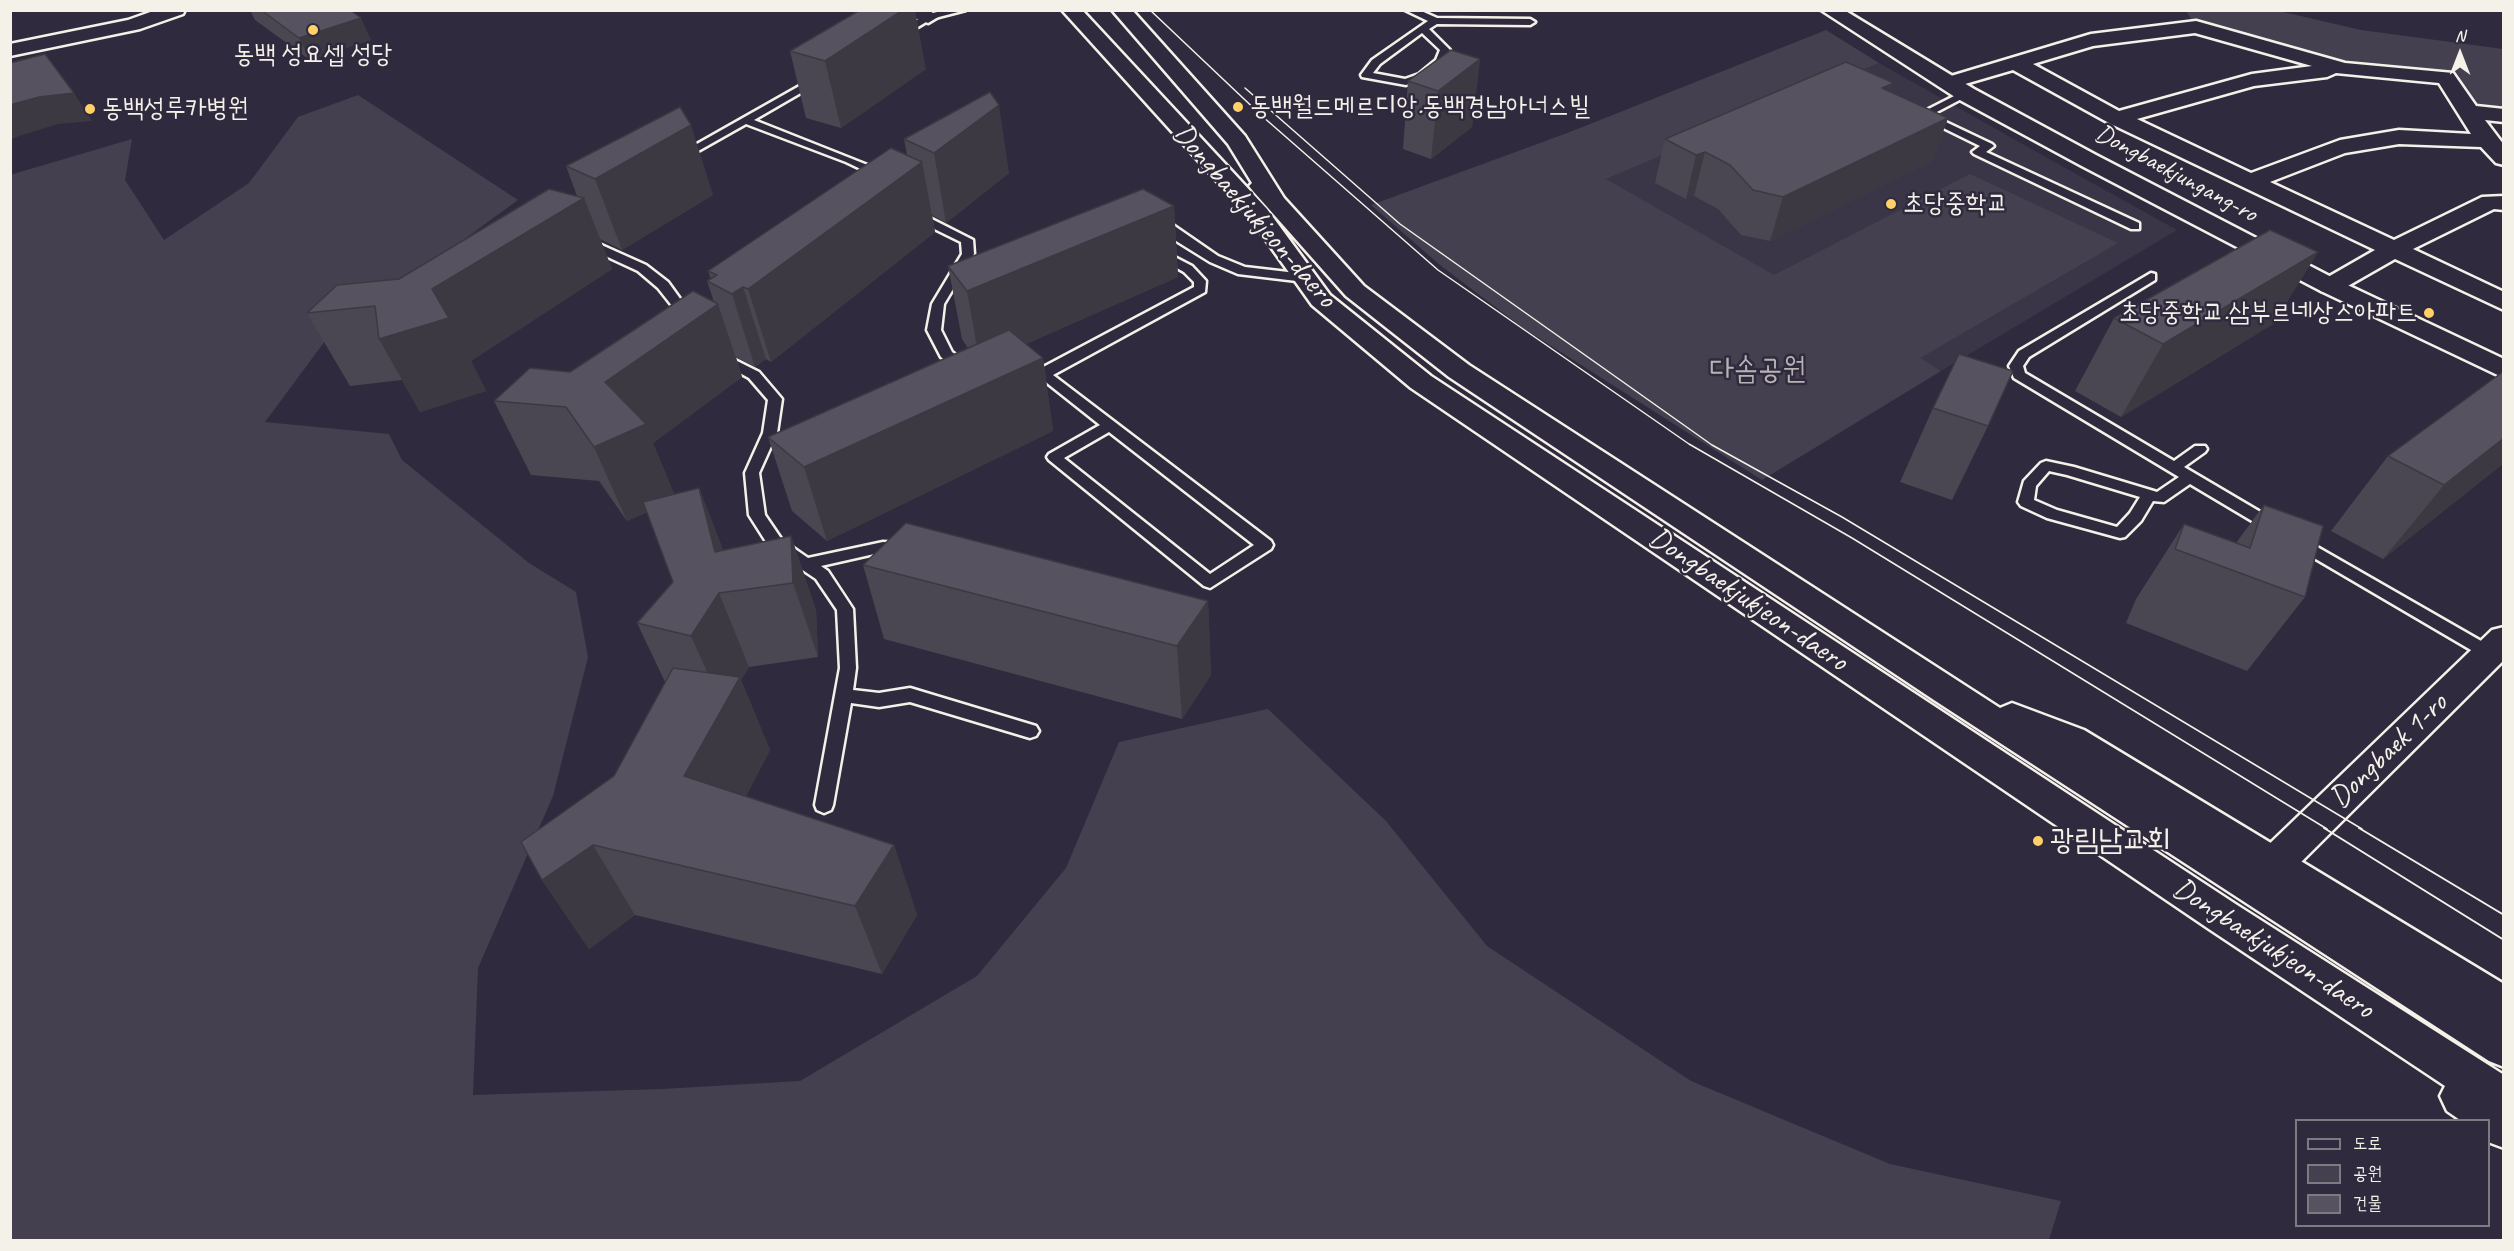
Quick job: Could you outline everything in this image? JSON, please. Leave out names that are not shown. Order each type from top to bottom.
[{"type":"main road","points":[[10,50],[133,25],[176,10]]},
{"type":"main road","points":[[1060,10],[1164,136],[1267,207]]},
{"type":"main road","name":"Dongbaekjukjeon-daero","points":[[1071,10],[1267,207],[1355,291],[1460,371],[1946,691],[2504,1047]]},
{"type":"main road","name":"Dongbaekjukjeon-daero","points":[[1099,10],[1267,207],[1305,278],[1321,300],[1421,382],[2223,917],[2504,1100]]},
{"type":"main road","points":[[1121,10],[1237,141],[1267,207]]},
{"type":"main road","name":"Dongbaekjungang-ro","points":[[1830,10],[1957,88],[2330,286],[2504,370]]},
{"type":"main road","points":[[1957,88],[2015,63],[2091,40],[2196,27],[2344,69]]},
{"type":"main road","points":[[2015,63],[2117,118],[2504,302]]},
{"type":"main road","points":[[2117,118],[2252,80],[2344,69],[2446,77],[2487,141],[2504,158]]},
{"type":"main road","points":[[2469,112],[2504,116]]},
{"type":"main road","points":[[2248,182],[2340,147],[2399,137],[2487,141]]},
{"type":"main road","points":[[2330,286],[2393,250],[2490,202],[2504,203]]},
{"type":"main road","name":"Dongbaek 1-ro","points":[[2275,863],[2498,647]]},
{"type":"main road","points":[[1946,691],[2071,740],[2275,863],[2504,1007]]},
{"type":"main road","points":[[2223,917],[2504,1127]]},
{"type":"lane","points":[[887,40],[920,14],[961,10]]},
{"type":"lane","points":[[1410,10],[1434,21],[1530,22]]},
{"type":"lane","points":[[1422,29],[1432,35],[1445,50],[1441,61],[1423,76],[1406,82],[1366,75],[1376,62],[1422,29],[1434,21]]},
{"type":"lane","points":[[666,165],[836,69]]},
{"type":"lane","points":[[1957,88],[1922,115],[1988,146],[1978,152],[2135,226]]},
{"type":"lane","points":[[745,120],[871,170],[887,192]]},
{"type":"lane","points":[[899,203],[905,210],[967,240],[968,254],[938,304],[934,330],[946,354],[975,376]]},
{"type":"lane","points":[[1151,210],[1178,236],[1214,259],[1242,271],[1305,278]]},
{"type":"lane","points":[[575,229],[580,238],[599,250],[642,268],[663,285],[679,307],[691,336]]},
{"type":"lane","points":[[1011,381],[1031,381],[1200,288],[1200,280],[1188,269],[1163,255]]},
{"type":"lane","points":[[2151,278],[2024,354],[2016,366],[2019,375],[2173,468],[2498,647]]},
{"type":"lane","points":[[706,347],[754,375],[775,399],[770,433],[752,473],[757,515],[776,544],[822,575],[845,609],[848,668],[824,805]]},
{"type":"lane","points":[[1044,374],[1265,545],[1210,582],[1054,457],[1110,426]]},
{"type":"lane","points":[[2173,468],[2200,449]]},
{"type":"lane","points":[[2149,495],[2136,517],[2120,533],[2022,505],[2029,485],[2046,466],[2069,470],[2159,498],[2189,477]]},
{"type":"lane","points":[[806,564],[883,547],[923,549]]},
{"type":"lane","points":[[844,696],[879,700],[910,695],[1030,731]]},
{"type":"shaded area","name":"초당중학교","points":[[1879,63],[2177,230],[1941,371],[1605,179]]},
{"type":"green space","points":[[2186,11],[2279,11],[2361,30],[2503,49],[2503,116],[2469,112],[2446,77],[2344,69],[2196,27]]},
{"type":"green space","name":"다솜공원","points":[[1826,30],[1879,63],[1606,179],[1774,275],[1970,174],[2118,243],[1920,358],[1941,371],[1762,480],[1523,328],[1440,265],[1371,205],[1570,132]]},
{"type":"green space","points":[[358,95],[518,200],[325,341],[265,422],[389,434],[402,460],[529,563],[576,592],[588,657],[553,796],[478,968],[473,1095],[662,1089],[800,1081],[977,976],[1066,868],[1119,742],[1268,709],[1386,821],[1487,946],[1691,1081],[1890,1164],[2061,1201],[2049,1240],[11,1240],[10,175],[132,139],[125,180],[164,240],[249,183],[298,117]]},
{"type":"building","points":[[261,10],[350,10],[361,18],[299,38]]},
{"type":"building","points":[[860,10],[903,10],[825,61],[790,51]]},
{"type":"building","points":[[1451,50],[1480,59],[1438,91],[1408,81]]},
{"type":"building","points":[[45,54],[74,93],[39,97],[10,105],[10,63]]},
{"type":"building","points":[[1846,62],[1894,83],[1882,88],[1948,118],[1783,197],[1753,190],[1730,165],[1705,152],[1696,155],[1665,139]]},
{"type":"building","points":[[990,92],[999,105],[934,153],[904,139]]},
{"type":"building","points":[[680,107],[691,125],[595,179],[566,166]]},
{"type":"building","points":[[891,148],[922,162],[748,289],[743,287],[732,294],[707,281],[717,275],[708,271]]},
{"type":"building","points":[[549,189],[584,198],[432,289],[449,318],[379,339],[375,306],[307,313],[337,285],[399,279]]},
{"type":"building","points":[[1143,189],[1174,206],[967,291],[948,266]]},
{"type":"building","points":[[2270,230],[2318,252],[2163,344],[2114,318]]},
{"type":"building","points":[[693,291],[718,304],[605,382],[646,424],[594,447],[566,407],[494,401],[530,368],[570,372]]},
{"type":"building","points":[[1009,330],[1043,358],[804,467],[768,437]]},
{"type":"building","points":[[1959,354],[2013,371],[1988,426],[1933,408]]},
{"type":"building","points":[[2504,371],[2504,438],[2444,485],[2388,456]]},
{"type":"building","points":[[699,488],[715,552],[791,536],[793,583],[719,593],[691,636],[637,623],[673,582],[643,502]]},
{"type":"building","points":[[2264,505],[2323,526],[2305,597],[2175,549],[2184,524],[2250,548]]},
{"type":"building","points":[[906,523],[1208,601],[1177,646],[863,565]]},
{"type":"building","points":[[673,668],[740,677],[684,776],[894,845],[855,906],[593,845],[542,880],[521,842],[614,776]]},
{"type":"tram line","points":[[1150,10],[1262,116],[1438,270],[1689,444],[1852,538],[2327,829]]},
{"type":"tram line","points":[[1245,88],[1400,224],[1712,445],[1842,517],[2362,829]]},
{"type":"tram line","points":[[2324,828],[2504,940]]},
{"type":"tram line","points":[[2359,828],[2504,915]]},
{"type":"place","name":"동백 성요셉 성당","points":[[313,30]]},
{"type":"place","name":"동백월드메르디앙.동백경남아너스빌","points":[[1238,107]]},
{"type":"place","name":"동백성루카병원","points":[[90,109]]},
{"type":"place","name":"초당중학교","points":[[1891,204]]},
{"type":"place","name":"초당중학교.삼부르네상스아파트","points":[[2429,313]]},
{"type":"place","name":"광림남교회","points":[[2038,841]]}]
